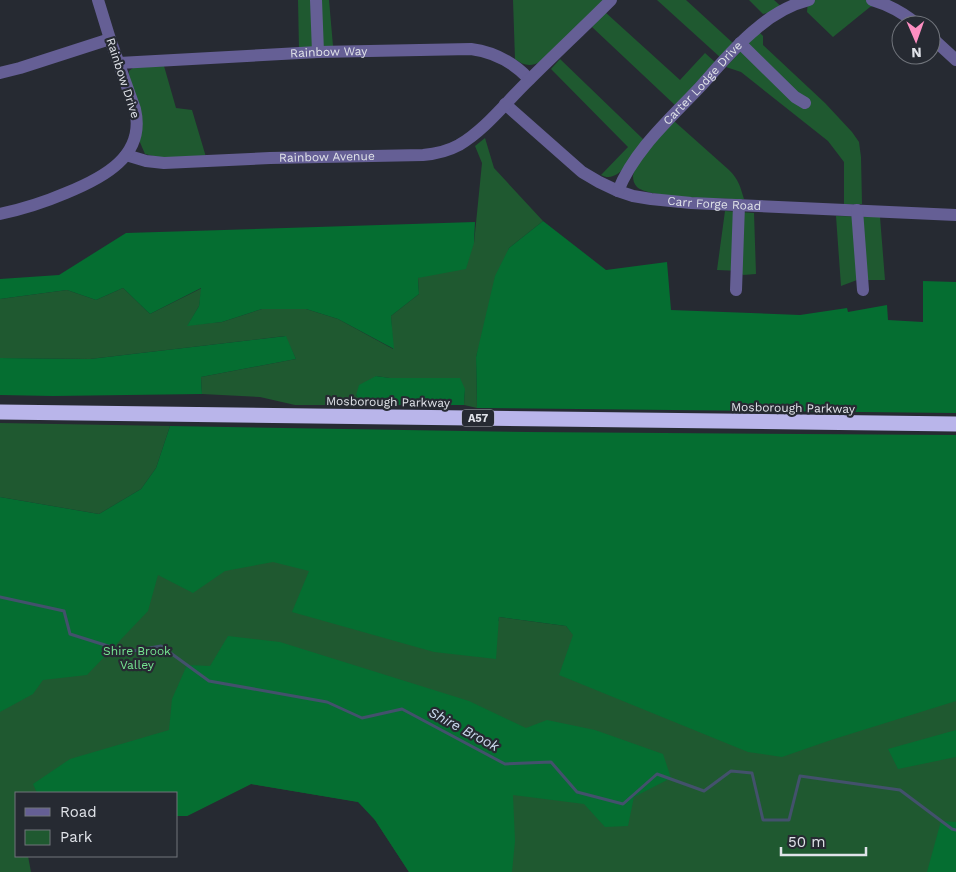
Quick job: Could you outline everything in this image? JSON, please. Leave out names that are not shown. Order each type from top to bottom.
[{"type":"highway","name":"Mosborough Parkway","points":[[0,412],[956,424]]},
{"type":"street","name":"Rainbow Drive","points":[[98,0],[137,119],[135,136],[126,155]]},
{"type":"street","points":[[316,0],[318,52]]},
{"type":"street","name":"Rainbow Avenue","points":[[126,155],[146,161],[164,163],[270,158],[423,156],[435,154],[458,145],[474,135],[611,0]]},
{"type":"street","name":"Carter Lodge Drive","points":[[618,191],[636,158],[668,120],[740,43],[769,19],[800,2],[809,0]]},
{"type":"street","points":[[872,0],[885,4],[905,15]]},
{"type":"street","points":[[0,73],[110,39]]},
{"type":"street","points":[[740,43],[795,98],[805,103]]},
{"type":"street","points":[[941,46],[956,60]]},
{"type":"street","name":"Rainbow Way","points":[[119,63],[318,52],[471,49],[495,54],[523,72],[529,79]]},
{"type":"street","name":"Carr Forge Road","points":[[505,104],[582,172],[618,191],[633,196],[690,203],[956,215]]},
{"type":"street","points":[[0,214],[22,209],[79,188],[110,171],[126,155]]},
{"type":"street","points":[[736,290],[740,205]]},
{"type":"street","points":[[857,210],[862,290]]},
{"type":"green space","points":[[298,0],[329,0],[333,46],[299,49]]},
{"type":"green space","points":[[513,0],[605,0],[542,61],[528,65],[515,59]]},
{"type":"green space","points":[[657,0],[686,0],[734,44],[721,58]]},
{"type":"green space","points":[[749,0],[774,0],[784,9],[763,14]]},
{"type":"green space","points":[[808,0],[892,0],[870,7],[833,37],[807,12]]},
{"type":"green space","points":[[605,12],[680,80],[705,53],[716,63],[676,106],[592,27]]},
{"type":"green space","points":[[759,32],[763,36],[763,45],[825,103],[859,142],[862,204],[844,205],[844,162],[828,141],[741,72],[726,67]]},
{"type":"green space","points":[[560,59],[644,140],[623,170],[613,176],[601,175],[628,147],[551,69]]},
{"type":"green space","points":[[164,66],[176,108],[192,110],[206,157],[157,157],[145,154],[139,140],[129,71],[134,67]]},
{"type":"green space","points":[[674,121],[729,170],[739,183],[744,199],[671,196],[644,191],[637,187],[633,179],[635,170],[644,156]]},
{"type":"green space","points":[[485,138],[494,168],[543,221],[509,248],[476,357],[477,408],[464,405],[465,389],[376,376],[356,395],[364,405],[295,405],[260,397],[202,394],[201,377],[296,359],[285,336],[90,359],[0,358],[0,299],[67,290],[96,300],[123,288],[150,314],[202,288],[199,306],[188,325],[222,322],[262,309],[306,309],[338,319],[393,349],[391,316],[419,294],[418,278],[474,243],[482,163],[475,146]]},
{"type":"green space","points":[[725,211],[754,213],[756,274],[743,275],[740,271],[717,270]]},
{"type":"green space","points":[[836,216],[880,217],[885,280],[857,280],[841,286]]},
{"type":"green space","points":[[543,221],[606,270],[667,262],[671,310],[800,315],[847,308],[848,312],[887,305],[888,320],[923,322],[923,281],[956,282],[956,413],[477,408],[476,357],[495,276],[509,248]]},
{"type":"green space","points":[[475,222],[474,243],[466,269],[418,278],[419,294],[391,316],[394,349],[338,319],[306,309],[262,309],[222,322],[187,326],[199,306],[201,288],[150,314],[123,288],[96,300],[67,290],[0,299],[0,279],[59,275],[126,233]]},
{"type":"green space","points":[[286,336],[296,359],[201,377],[202,394],[0,395],[0,358],[90,359]]},
{"type":"green space","points":[[376,376],[390,378],[460,378],[465,389],[464,405],[364,405],[356,395],[359,385]]},
{"type":"green space","points":[[0,423],[170,426],[156,468],[141,489],[99,514],[0,497]]},
{"type":"green space","points":[[170,426],[528,432],[956,435],[956,701],[782,757],[748,752],[559,675],[573,635],[566,626],[499,617],[496,659],[434,652],[292,612],[309,571],[273,562],[225,571],[193,593],[158,575],[148,611],[87,675],[43,680],[33,694],[0,712],[0,497],[99,514],[141,489],[156,468]]},
{"type":"green space","name":"Shire Brook Valley","points":[[0,519],[196,523],[499,621],[499,617],[566,626],[573,634],[956,661],[956,872],[409,872],[375,820],[359,802],[251,784],[187,816],[178,816],[178,792],[15,792],[15,857],[28,857],[31,872],[0,872]]},
{"type":"green space","points":[[228,636],[280,642],[469,701],[526,728],[547,720],[595,730],[663,754],[671,778],[634,797],[628,826],[605,827],[584,804],[513,795],[515,841],[512,872],[409,872],[375,820],[358,802],[251,784],[187,816],[178,816],[178,792],[37,792],[33,784],[70,759],[169,730],[172,699],[187,665],[210,666]]},
{"type":"green space","points":[[956,730],[956,757],[898,769],[888,749]]},
{"type":"green space","points":[[941,821],[956,822],[956,872],[927,872]]},
{"type":"waterway","name":"Shire Brook","points":[[0,597],[64,611],[70,634],[127,652],[161,646],[209,681],[327,702],[362,718],[402,709],[505,764],[551,762],[577,792],[623,804],[657,774],[704,791],[731,771],[752,773],[763,820],[789,820],[800,776],[900,790],[952,829],[956,830]]}]
